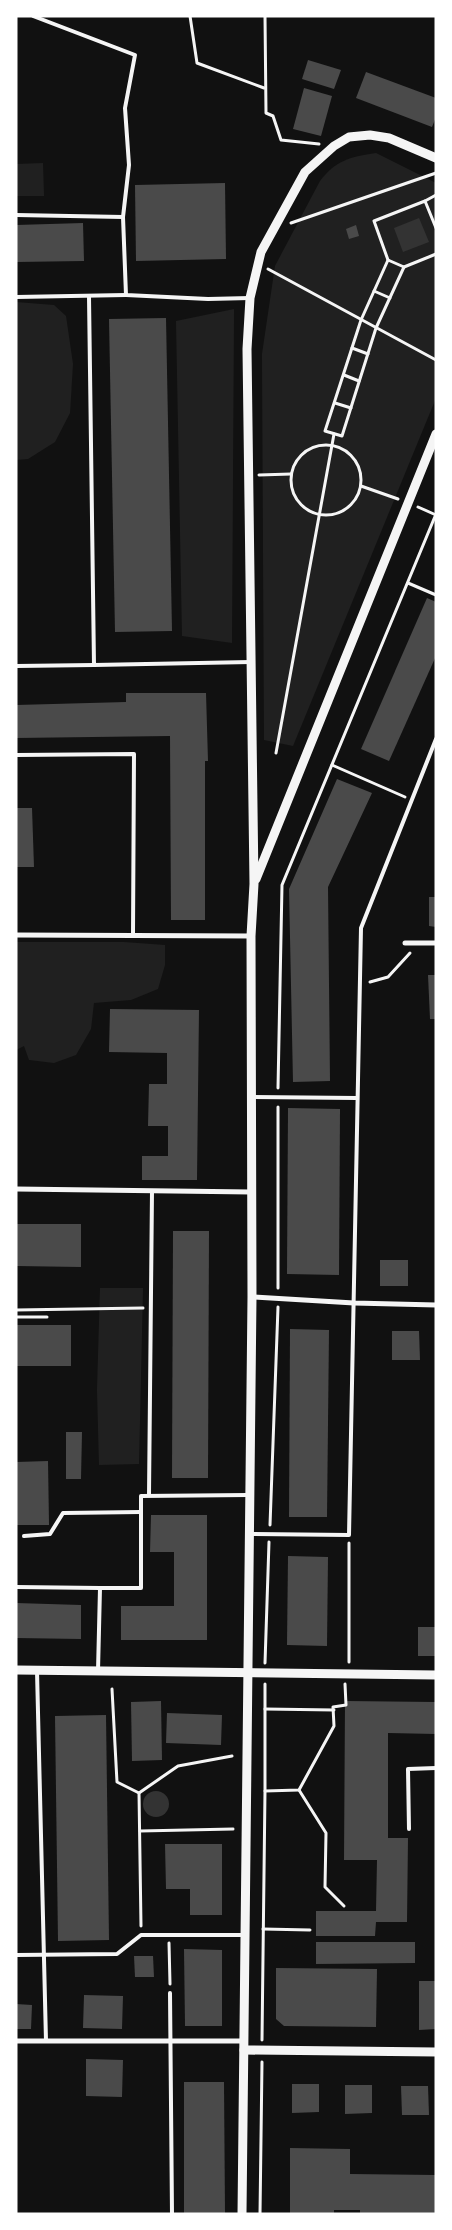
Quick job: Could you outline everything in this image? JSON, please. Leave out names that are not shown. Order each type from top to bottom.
[{"type":"street","points":[[242,2214],[252,1297],[251,936],[254,884],[247,349],[250,298],[261,252],[305,172],[334,146],[349,137],[370,135],[389,138],[436,158]]},
{"type":"street","points":[[254,884],[436,434]]},
{"type":"street","points":[[16,936],[251,936]]},
{"type":"street","points":[[405,943],[436,943]]},
{"type":"street","points":[[16,1189],[251,1192]]},
{"type":"street","points":[[252,1297],[354,1303],[436,1305]]},
{"type":"street","points":[[16,1670],[436,1675]]},
{"type":"street","points":[[16,2041],[171,2040],[244,2046],[262,2051],[436,2052]]},
{"type":"lane","points":[[33,16],[135,55],[125,108],[129,165],[123,217],[126,295]]},
{"type":"lane","points":[[16,215],[123,217]]},
{"type":"lane","points":[[16,297],[126,295],[208,299],[250,298]]},
{"type":"lane","points":[[89,297],[94,665]]},
{"type":"lane","points":[[16,666],[251,662]]},
{"type":"lane","points":[[249,1534],[349,1535],[360,928],[436,739]]},
{"type":"lane","points":[[16,755],[134,754],[133,935]]},
{"type":"lane","points":[[250,1097],[357,1098]]},
{"type":"lane","points":[[149,1495],[152,1191]]},
{"type":"lane","points":[[16,1587],[141,1588],[141,1496],[249,1495]]},
{"type":"lane","points":[[24,1536],[50,1534],[62,1513],[141,1512]]},
{"type":"lane","points":[[98,1671],[100,1588]]},
{"type":"lane","points":[[37,1671],[46,2041]]},
{"type":"lane","points":[[410,1829],[408,1769],[436,1768]]},
{"type":"lane","points":[[16,1955],[117,1954],[141,1935],[245,1935]]},
{"type":"lane","points":[[170,1993],[172,2214]]},
{"type":"path","points":[[190,16],[197,63],[265,88]]},
{"type":"path","points":[[265,16],[266,113],[272,116],[281,140],[334,146]]},
{"type":"path","points":[[274,229],[436,173]]},
{"type":"path","points":[[436,195],[374,220],[388,260],[361,320],[326,431],[342,436],[376,328],[404,267],[436,254]]},
{"type":"path","points":[[425,201],[436,228]]},
{"type":"path","points":[[431,216],[436,214]]},
{"type":"path","points":[[388,260],[404,267]]},
{"type":"path","points":[[258,264],[436,360]]},
{"type":"path","points":[[374,291],[390,298]]},
{"type":"path","points":[[352,348],[368,354]]},
{"type":"path","points":[[344,375],[359,381]]},
{"type":"path","points":[[335,403],[351,408]]},
{"type":"path","points":[[276,753],[334,434]]},
{"type":"path","points":[[319,445],[332,445],[344,450],[355,460],[360,472],[361,486],[355,500],[346,509],[333,514],[320,515],[307,510],[297,500],[292,487],[291,474],[297,461],[306,451],[319,445]]},
{"type":"path","points":[[249,476],[291,474]]},
{"type":"path","points":[[260,2214],[265,1791],[264,1673],[278,1299],[278,1097],[280,906],[282,885],[436,514]]},
{"type":"path","points":[[408,583],[436,595]]},
{"type":"path","points":[[332,765],[410,800]]},
{"type":"path","points":[[360,986],[388,977],[419,943]]},
{"type":"path","points":[[16,1310],[151,1308]]},
{"type":"path","points":[[16,1317],[47,1317]]},
{"type":"path","points":[[298,1790],[334,1726],[334,1706],[346,1705],[349,1535]]},
{"type":"path","points":[[112,1689],[117,1782],[139,1793]]},
{"type":"path","points":[[265,1709],[334,1710]]},
{"type":"path","points":[[139,1793],[178,1766],[232,1756]]},
{"type":"path","points":[[265,1791],[298,1790]]},
{"type":"path","points":[[298,1790],[326,1833],[325,1887],[344,1906]]},
{"type":"path","points":[[139,1793],[141,1935]]},
{"type":"path","points":[[140,1831],[233,1829]]},
{"type":"path","points":[[263,1929],[310,1930]]},
{"type":"path","points":[[169,1935],[170,1993]]},
{"type":"shaded area","points":[[376,153],[436,183],[436,398],[293,746],[264,740],[262,354],[275,266],[320,181],[332,168],[344,161]]},
{"type":"shaded area","points":[[43,163],[44,196],[16,196],[16,164]]},
{"type":"shaded area","points":[[419,218],[429,242],[403,252],[394,228]]},
{"type":"shaded area","points":[[16,302],[54,305],[66,316],[73,364],[70,413],[55,442],[28,459],[16,460]]},
{"type":"shaded area","points":[[234,309],[232,643],[182,636],[176,321]]},
{"type":"shaded area","points":[[16,942],[124,942],[165,945],[165,965],[158,989],[131,1000],[94,1003],[91,1029],[76,1055],[54,1063],[29,1060],[24,1046],[16,1050]]},
{"type":"shaded area","points":[[100,1288],[143,1288],[139,1464],[99,1465],[97,1390]]},
{"type":"shaded area","points":[[156,1791],[165,1795],[169,1804],[165,1813],[156,1817],[147,1813],[143,1804],[147,1795]]},
{"type":"building","points":[[308,60],[341,70],[334,89],[302,79]]},
{"type":"building","points":[[366,72],[436,98],[436,117],[432,127],[356,98]]},
{"type":"building","points":[[304,88],[332,96],[321,136],[293,129]]},
{"type":"building","points":[[225,183],[226,259],[136,261],[135,185]]},
{"type":"building","points":[[83,223],[84,261],[16,262],[16,225]]},
{"type":"building","points":[[356,225],[359,236],[349,239],[346,229]]},
{"type":"building","points":[[166,318],[172,631],[115,632],[109,319]]},
{"type":"building","points":[[427,598],[436,602],[436,656],[389,761],[361,749]]},
{"type":"building","points":[[126,693],[206,693],[208,761],[205,761],[205,920],[171,920],[170,736],[16,738],[16,705],[126,702]]},
{"type":"building","points":[[337,779],[372,793],[328,887],[330,1081],[293,1082],[289,889]]},
{"type":"building","points":[[16,808],[32,808],[34,867],[16,867]]},
{"type":"building","points":[[429,897],[436,897],[436,927],[429,926]]},
{"type":"building","points":[[428,975],[436,975],[436,1019],[430,1019]]},
{"type":"building","points":[[110,1009],[199,1010],[197,1180],[142,1180],[142,1156],[168,1156],[168,1126],[148,1126],[149,1084],[167,1084],[167,1053],[109,1052]]},
{"type":"building","points":[[288,1108],[340,1109],[339,1275],[287,1274]]},
{"type":"building","points":[[16,1224],[81,1224],[81,1267],[16,1266]]},
{"type":"building","points":[[173,1231],[209,1231],[208,1478],[172,1478]]},
{"type":"building","points":[[380,1260],[408,1260],[408,1286],[380,1286]]},
{"type":"building","points":[[16,1325],[71,1325],[71,1366],[16,1366]]},
{"type":"building","points":[[290,1329],[329,1330],[327,1517],[289,1517]]},
{"type":"building","points":[[392,1331],[419,1331],[420,1360],[392,1360]]},
{"type":"building","points":[[66,1432],[82,1432],[81,1479],[66,1479]]},
{"type":"building","points":[[48,1461],[49,1525],[16,1525],[16,1462]]},
{"type":"building","points":[[151,1515],[207,1515],[207,1640],[121,1640],[121,1606],[174,1606],[174,1552],[150,1552]]},
{"type":"building","points":[[288,1556],[328,1557],[327,1646],[287,1645]]},
{"type":"building","points":[[16,1603],[81,1605],[81,1639],[16,1638]]},
{"type":"building","points":[[418,1627],[436,1627],[436,1656],[418,1656]]},
{"type":"building","points":[[161,1701],[162,1760],[132,1761],[131,1702]]},
{"type":"building","points":[[345,1701],[436,1702],[436,1734],[388,1733],[388,1838],[408,1838],[407,1922],[376,1922],[375,1936],[316,1936],[316,1911],[376,1911],[377,1860],[344,1860]]},
{"type":"building","points":[[167,1713],[222,1715],[221,1745],[166,1743]]},
{"type":"building","points":[[106,1715],[109,1940],[58,1941],[55,1716]]},
{"type":"building","points":[[165,1844],[222,1844],[222,1915],[190,1915],[190,1889],[166,1889]]},
{"type":"building","points":[[316,1942],[415,1942],[415,1963],[316,1964]]},
{"type":"building","points":[[184,1949],[222,1950],[222,2026],[185,2026]]},
{"type":"building","points":[[134,1956],[153,1956],[154,1977],[135,1977]]},
{"type":"building","points":[[276,1968],[377,1969],[376,2027],[284,2026],[276,2019]]},
{"type":"building","points":[[419,1981],[436,1981],[436,2029],[419,2030]]},
{"type":"building","points":[[84,1995],[123,1996],[122,2029],[83,2028]]},
{"type":"building","points":[[16,2004],[32,2005],[31,2029],[16,2029]]},
{"type":"building","points":[[86,2059],[123,2060],[122,2097],[86,2096]]},
{"type":"building","points":[[184,2082],[224,2082],[225,2214],[184,2214]]},
{"type":"building","points":[[292,2084],[319,2084],[319,2112],[292,2113]]},
{"type":"building","points":[[345,2085],[372,2085],[372,2113],[345,2114]]},
{"type":"building","points":[[401,2086],[428,2086],[429,2115],[402,2115]]},
{"type":"building","points":[[290,2148],[350,2149],[350,2174],[436,2175],[436,2214],[360,2214],[360,2210],[334,2210],[334,2214],[290,2214]]}]
